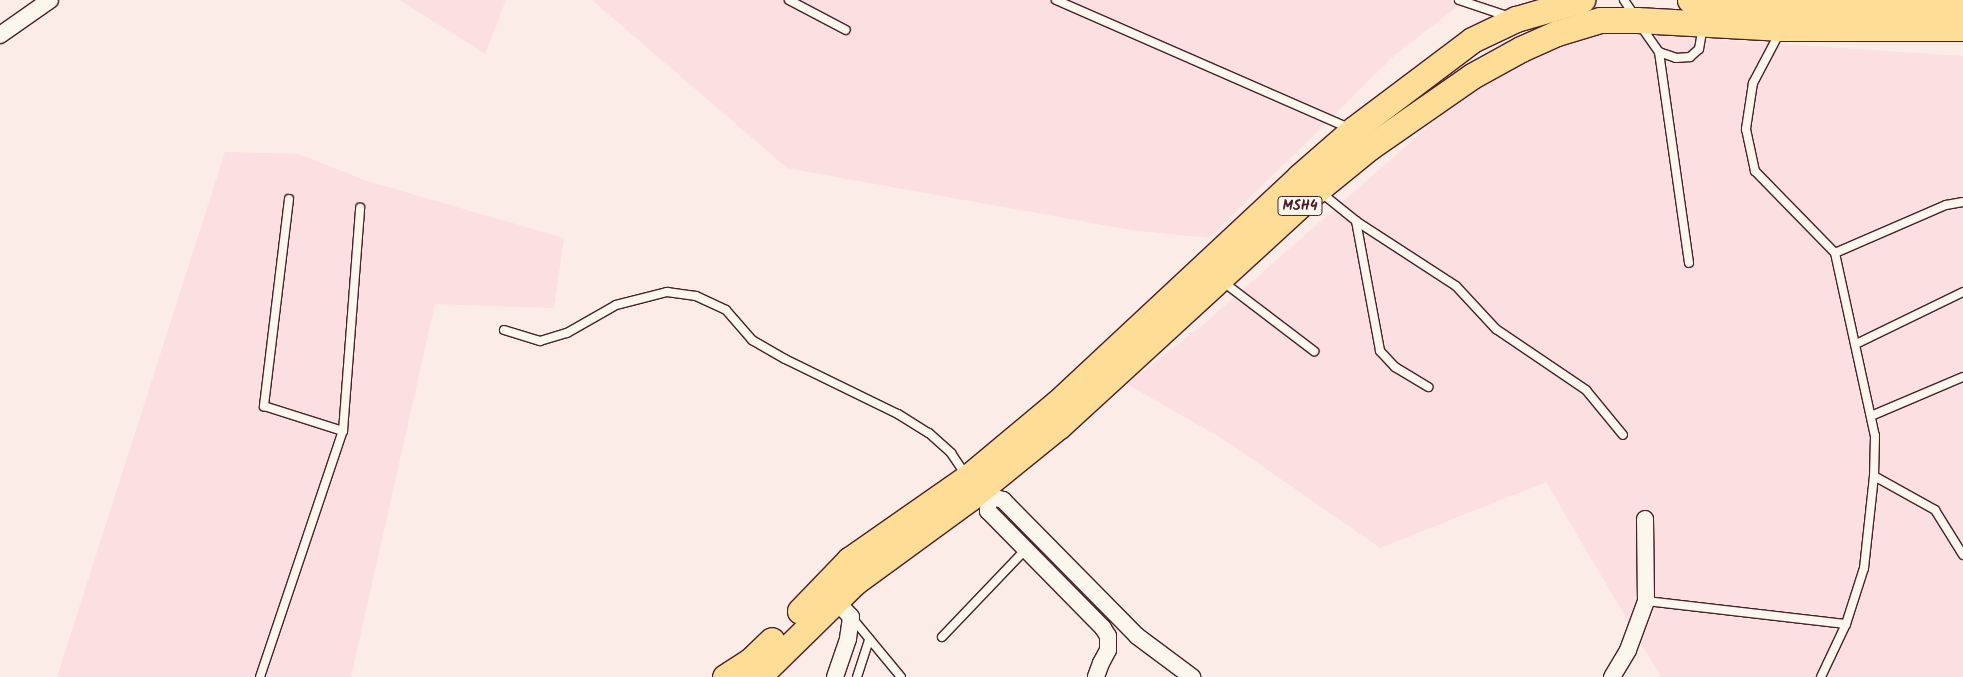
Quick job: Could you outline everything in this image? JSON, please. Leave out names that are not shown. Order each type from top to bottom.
[{"type":"main road","name":"MSH4","points":[[758,677],[836,601],[849,560],[979,488],[1058,402],[1211,274],[1308,183],[1354,129],[1472,40],[1516,19],[1582,0]]},
{"type":"main road","name":"MSH4","points":[[1784,19],[1855,4],[1963,9]]},
{"type":"main road","name":"MSH4","points":[[1308,183],[1370,147],[1472,76],[1521,49],[1557,33],[1630,10],[1702,10],[1784,19],[1963,28]]},
{"type":"main road","name":"MSH4","points":[[725,677],[836,601]]},
{"type":"street","points":[[1,33],[50,0]]},
{"type":"street","points":[[979,488],[988,511],[1108,636],[1108,650],[1100,663],[1096,677]]},
{"type":"street","points":[[979,488],[1003,500],[1137,636],[1192,677]]},
{"type":"street","points":[[1612,677],[1628,650],[1646,601],[1645,520]]},
{"type":"street","points":[[835,677],[848,639],[836,601]]},
{"type":"lane","points":[[789,0],[846,30]]},
{"type":"lane","points":[[1056,0],[1354,129]]},
{"type":"lane","points":[[1459,0],[1516,19]]},
{"type":"lane","points":[[1630,10],[1659,52],[1689,263]]},
{"type":"lane","points":[[1659,52],[1676,58],[1690,57],[1699,49],[1702,10]]},
{"type":"lane","points":[[1784,19],[1753,83],[1746,129],[1755,171],[1835,253],[1875,436],[1874,476],[1864,568],[1846,624],[1821,677]]},
{"type":"lane","points":[[1308,183],[1356,222],[1456,286],[1496,329],[1586,390],[1623,435]]},
{"type":"lane","points":[[289,199],[264,406],[343,431]]},
{"type":"lane","points":[[1835,253],[1946,205],[1963,202]]},
{"type":"lane","points":[[260,677],[343,431],[360,208]]},
{"type":"lane","points":[[1356,222],[1380,351],[1395,367],[1428,387]]},
{"type":"lane","points":[[1211,274],[1314,351]]},
{"type":"lane","points":[[504,330],[540,341],[567,333],[616,305],[667,292],[696,296],[726,310],[752,340],[785,359],[898,414],[930,433],[951,453],[979,488]]},
{"type":"lane","points":[[1856,344],[1963,292]]},
{"type":"lane","points":[[1871,416],[1963,377]]},
{"type":"lane","points":[[1874,476],[1935,510],[1963,555]]},
{"type":"lane","points":[[942,637],[1026,549]]},
{"type":"lane","points":[[836,601],[901,677]]},
{"type":"lane","points":[[1646,601],[1846,624]]},
{"type":"lane","points":[[856,677],[869,639]]},
{"type":"shaded area","points":[[400,0],[506,0],[485,54]]},
{"type":"shaded area","points":[[592,0],[1466,0],[1396,54],[1209,238],[1131,230],[787,168]]},
{"type":"shaded area","points":[[1596,32],[1963,56],[1963,677],[1661,677],[1546,482],[1380,548],[1226,441],[1127,384],[1205,323],[1480,81]]},
{"type":"shaded area","points":[[225,152],[299,154],[367,181],[564,238],[554,308],[435,304],[351,677],[57,677]]}]
